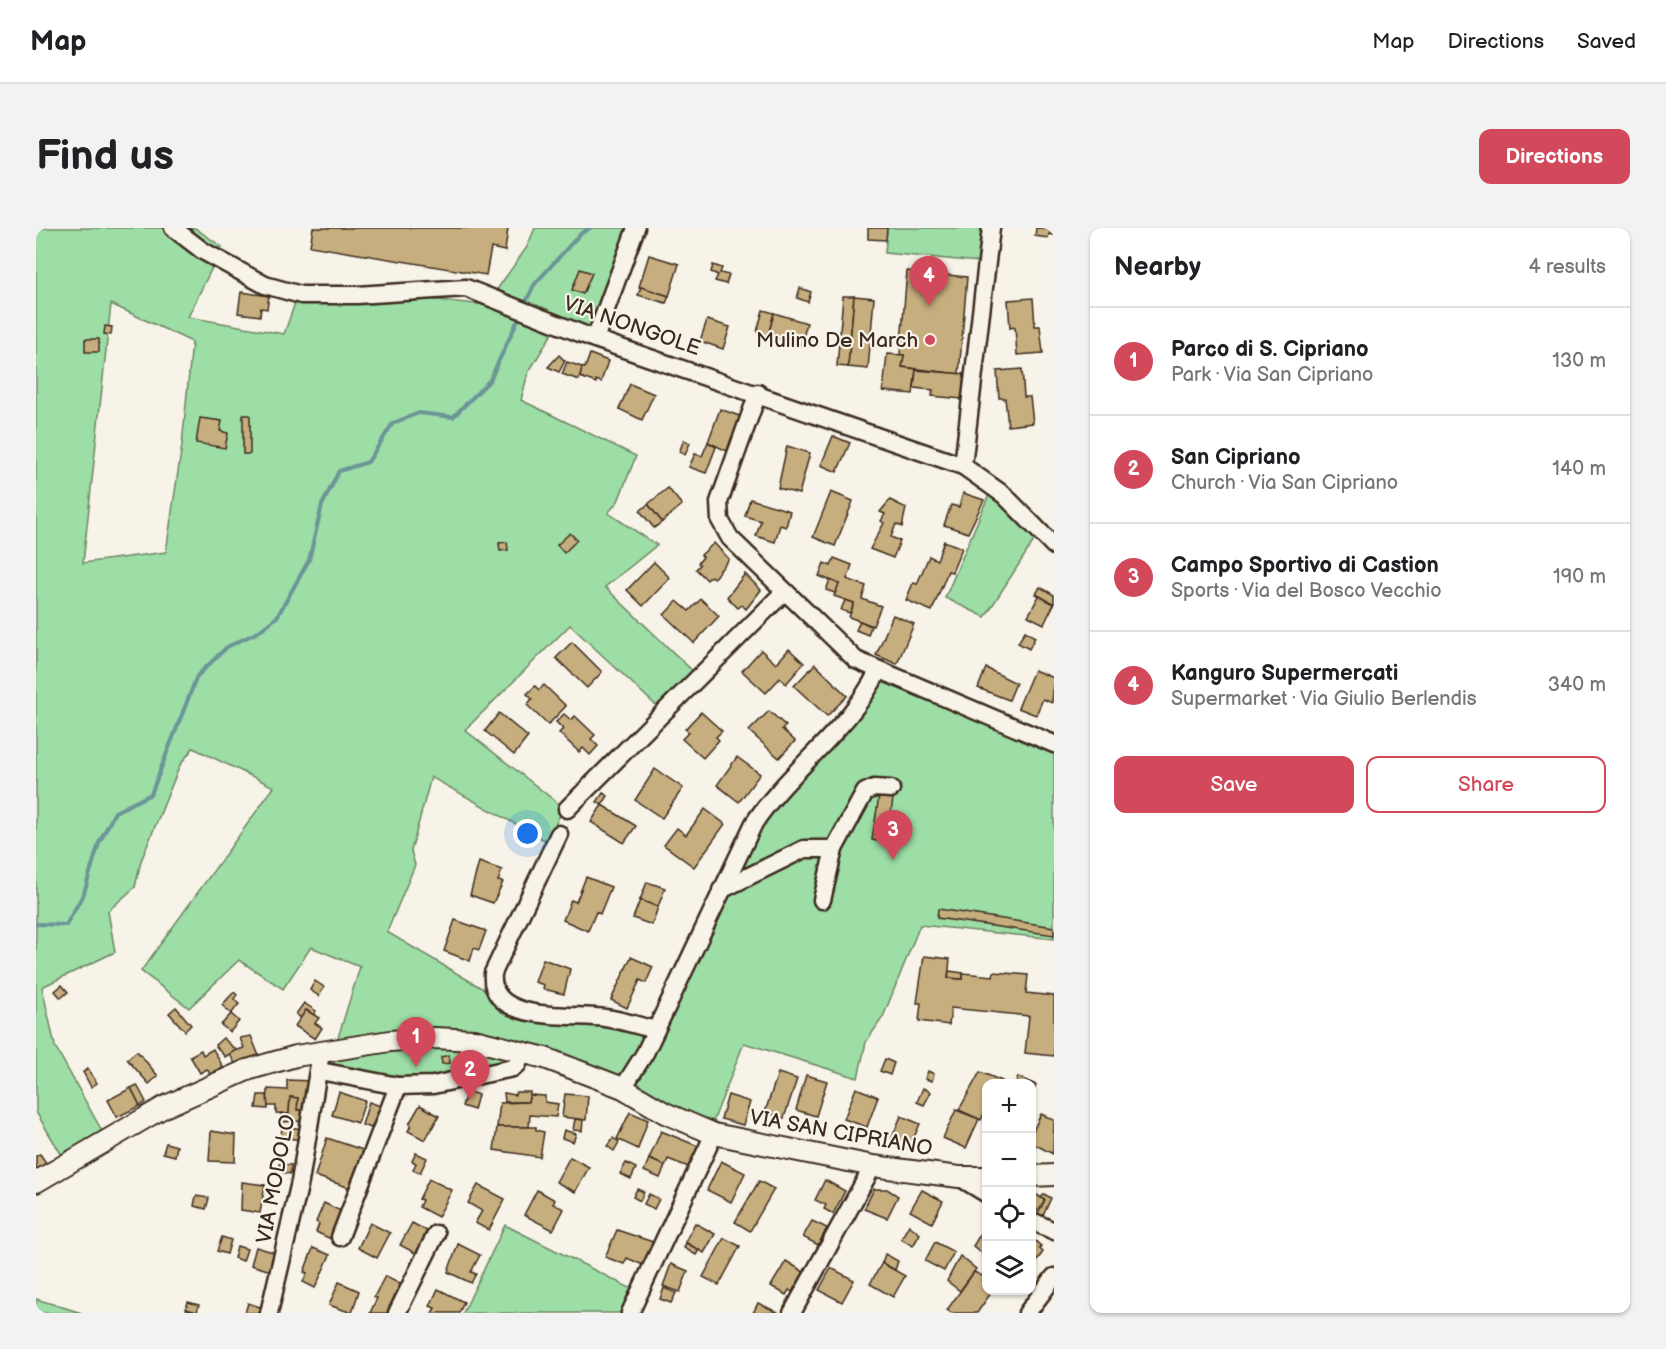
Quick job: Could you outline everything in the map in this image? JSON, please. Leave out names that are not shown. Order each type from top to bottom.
[{"type":"main road","name":"VIA SAN CIPRIANO","points":[[36,1182],[164,1107],[204,1087],[272,1062],[320,1061],[435,1038],[474,1040],[521,1051],[623,1088],[665,1113],[714,1134],[873,1166],[959,1177],[982,1177]]},
{"type":"main road","points":[[1036,1176],[1054,1175]]},
{"type":"street","name":"VIA NONGOLE","points":[[173,228],[204,251],[265,285],[301,295],[357,296],[466,288],[595,339],[758,393],[963,466],[1004,495],[1054,546]]},
{"type":"street","points":[[595,339],[636,228]]},
{"type":"street","points":[[963,466],[991,228]]},
{"type":"street","points":[[758,393],[722,494],[718,515],[730,538],[856,660],[1054,744]]},
{"type":"street","points":[[567,809],[784,592]]},
{"type":"street","points":[[623,1088],[645,1053],[721,890],[761,813],[864,696],[878,671]]},
{"type":"street","points":[[822,900],[834,849],[865,792],[874,788],[891,789]]},
{"type":"street","points":[[559,834],[493,973],[494,991],[502,1000],[525,1010],[553,1017],[605,1018],[655,1029]]},
{"type":"street","points":[[721,890],[804,849],[834,849]]},
{"type":"street","name":"VIA SAN CIPRIANO","points":[[320,1061],[398,1086],[434,1084],[513,1068],[518,1064],[521,1051]]},
{"type":"street","name":"VIA MODOLO","points":[[269,1313],[300,1182],[320,1061]]},
{"type":"street","points":[[339,1237],[398,1086]]},
{"type":"street","points":[[630,1313],[714,1134]]},
{"type":"street","points":[[792,1313],[873,1166]]},
{"type":"street","name":"VIA SAN CIPRIANO","points":[[959,1177],[982,1191]]},
{"type":"street","points":[[1036,1223],[1054,1232]]},
{"type":"street","points":[[397,1313],[436,1234]]},
{"type":"street","points":[[1027,1313],[1054,1277]]},
{"type":"green space","points":[[36,228],[195,228],[222,247],[188,317],[284,334],[301,286],[486,305],[527,247],[535,228],[629,228],[592,335],[559,322],[528,373],[521,400],[636,456],[618,501],[608,513],[657,545],[605,587],[701,679],[664,713],[570,625],[465,730],[564,808],[546,841],[431,777],[411,851],[415,865],[387,932],[495,996],[525,1010],[654,1030],[753,822],[883,678],[1054,740],[1054,939],[920,925],[883,1017],[866,1042],[858,1078],[744,1043],[707,1137],[551,1068],[513,1059],[512,1063],[412,1080],[340,1069],[331,1060],[360,967],[311,947],[283,989],[239,960],[189,1008],[141,971],[274,787],[193,748],[180,765],[141,861],[135,887],[108,911],[115,952],[42,987],[55,1046],[108,1142],[67,1164],[36,1112]],"holes":[[[111,304],[192,342],[182,445],[166,552],[83,563]]]},
{"type":"green space","points":[[887,228],[989,228],[989,263],[885,253]]},
{"type":"green space","points":[[993,485],[1037,536],[985,617],[945,598]]},
{"type":"green space","points":[[505,1225],[636,1291],[624,1313],[463,1313]]},
{"type":"green space","points":[[36,1299],[82,1313],[36,1313]]},
{"type":"building","points":[[313,228],[508,228],[505,251],[491,248],[486,275],[310,246]]},
{"type":"building","points":[[868,228],[887,228],[886,240],[868,239]]},
{"type":"building","points":[[1036,228],[1054,228],[1054,235],[1049,234],[1048,238],[1035,236]]},
{"type":"building","points":[[649,255],[679,264],[669,296],[639,287]]},
{"type":"building","points":[[713,265],[722,268],[720,273],[729,275],[726,284],[715,281],[718,275],[711,272]]},
{"type":"building","points":[[580,269],[592,273],[583,294],[572,290]]},
{"type":"building","points":[[907,271],[967,277],[959,374],[902,367],[904,355],[900,355]]},
{"type":"building","points":[[641,287],[669,296],[666,303],[638,295]]},
{"type":"building","points":[[800,288],[811,292],[808,302],[797,298]]},
{"type":"building","points":[[241,292],[269,296],[267,309],[261,308],[260,316],[238,313]]},
{"type":"building","points":[[843,296],[854,296],[848,367],[837,366]]},
{"type":"building","points":[[854,296],[874,298],[868,369],[848,367]]},
{"type":"building","points":[[1033,298],[1035,326],[1040,326],[1043,353],[1017,355],[1015,327],[1010,328],[1008,300]]},
{"type":"building","points":[[763,310],[774,313],[768,336],[757,332]]},
{"type":"building","points":[[774,313],[807,323],[801,345],[768,336]]},
{"type":"building","points":[[707,320],[730,327],[723,349],[700,341]]},
{"type":"building","points":[[105,326],[112,327],[111,335],[104,334]]},
{"type":"building","points":[[85,339],[99,339],[99,352],[85,352]]},
{"type":"building","points":[[590,354],[608,361],[601,382],[596,380],[596,383],[580,377],[582,367],[585,368]]},
{"type":"building","points":[[887,354],[904,355],[902,367],[916,369],[913,394],[883,391]]},
{"type":"building","points":[[559,355],[565,361],[559,372],[548,367]]},
{"type":"building","points":[[567,362],[582,367],[579,380],[562,374]]},
{"type":"building","points":[[1022,369],[1024,397],[1030,397],[1033,423],[1008,426],[1005,398],[999,398],[997,371]]},
{"type":"building","points":[[916,370],[964,374],[962,399],[932,396],[933,390],[914,388]]},
{"type":"building","points":[[630,384],[654,394],[642,420],[619,409]]},
{"type":"building","points":[[720,409],[745,418],[737,438],[732,436],[727,451],[708,442]]},
{"type":"building","points":[[243,415],[250,415],[250,454],[243,454]]},
{"type":"building","points":[[200,418],[222,421],[220,431],[228,433],[225,448],[196,443]]},
{"type":"building","points":[[833,436],[850,443],[837,472],[821,465]]},
{"type":"building","points":[[684,440],[690,443],[685,455],[679,452]]},
{"type":"building","points":[[708,442],[716,447],[706,473],[689,467],[695,454],[702,456]]},
{"type":"building","points":[[787,446],[810,453],[799,494],[778,488]]},
{"type":"building","points":[[668,488],[682,505],[662,522],[648,504]]},
{"type":"building","points":[[831,492],[853,501],[835,546],[813,537]]},
{"type":"building","points":[[963,493],[984,500],[968,533],[944,525],[951,505],[959,507]]},
{"type":"building","points":[[750,499],[790,511],[786,527],[780,525],[775,542],[756,536],[761,521],[745,516]]},
{"type":"building","points":[[890,500],[906,508],[902,527],[896,524],[891,537],[900,541],[893,558],[870,549],[884,523],[881,521],[885,514],[880,512]]},
{"type":"building","points":[[648,504],[662,522],[654,528],[640,511]]},
{"type":"building","points":[[570,533],[577,540],[564,553],[557,545]]},
{"type":"building","points":[[944,541],[962,548],[952,572],[948,571],[932,611],[906,600],[913,583],[917,584],[929,556],[937,560]]},
{"type":"building","points":[[507,542],[508,550],[500,551],[499,543]]},
{"type":"building","points":[[714,543],[729,559],[714,578],[711,576],[707,580],[696,569],[703,557],[701,555]]},
{"type":"building","points":[[834,558],[852,565],[847,579],[866,586],[862,599],[881,606],[873,626],[849,617],[854,603],[834,596],[839,584],[819,576],[824,563],[831,566]]},
{"type":"building","points":[[654,562],[670,578],[643,606],[627,590]]},
{"type":"building","points":[[745,574],[761,590],[746,609],[742,605],[738,608],[727,597]]},
{"type":"building","points":[[830,580],[839,584],[835,593],[826,590]]},
{"type":"building","points":[[1040,587],[1054,595],[1054,604],[1036,594]]},
{"type":"building","points":[[1039,596],[1054,604],[1044,624],[1028,616]]},
{"type":"building","points":[[701,599],[719,616],[694,643],[664,615],[677,601],[689,611]]},
{"type":"building","points":[[845,600],[854,603],[850,613],[841,610]]},
{"type":"building","points":[[893,615],[914,624],[897,664],[876,655]]},
{"type":"building","points":[[860,621],[871,626],[868,635],[856,630]]},
{"type":"building","points":[[1025,631],[1035,637],[1029,649],[1018,643]]},
{"type":"building","points":[[572,642],[602,672],[587,688],[556,658]]},
{"type":"building","points":[[789,649],[804,663],[786,684],[780,678],[766,693],[742,671],[761,650],[776,664]]},
{"type":"building","points":[[815,664],[847,696],[827,716],[794,686]]},
{"type":"building","points":[[986,668],[1016,683],[1009,700],[978,688]]},
{"type":"building","points":[[1034,670],[1054,678],[1052,703],[1043,699],[1036,715],[1018,708]]},
{"type":"building","points":[[544,685],[566,706],[548,725],[527,705],[532,699],[527,694],[535,686],[539,690]]},
{"type":"building","points":[[769,711],[786,726],[782,729],[795,741],[779,758],[749,731]]},
{"type":"building","points":[[701,712],[722,731],[716,737],[719,740],[703,758],[682,739],[689,732],[685,729]]},
{"type":"building","points":[[499,713],[528,737],[514,755],[485,731]]},
{"type":"building","points":[[564,714],[571,720],[575,716],[595,735],[591,739],[598,746],[590,755],[583,748],[579,752],[559,733],[563,729],[556,722]]},
{"type":"building","points":[[737,757],[760,774],[739,802],[717,785]]},
{"type":"building","points":[[655,769],[683,788],[662,818],[635,800]]},
{"type":"building","points":[[603,793],[608,796],[602,805],[597,802]]},
{"type":"building","points":[[879,796],[893,798],[887,843],[872,840]]},
{"type":"building","points":[[602,805],[636,826],[624,843],[591,822]]},
{"type":"building","points":[[705,809],[725,824],[694,867],[664,845],[677,828],[686,835]]},
{"type":"building","points":[[479,862],[502,870],[498,881],[503,882],[493,903],[470,895]]},
{"type":"building","points":[[586,877],[611,887],[600,914],[596,912],[588,931],[563,920],[571,900],[576,902]]},
{"type":"building","points":[[647,882],[665,888],[658,907],[640,900]]},
{"type":"building","points":[[640,900],[658,907],[652,925],[633,918]]},
{"type":"building","points":[[938,909],[1054,927],[1054,935],[937,918]]},
{"type":"building","points":[[455,920],[486,931],[479,950],[474,948],[470,961],[444,951]]},
{"type":"building","points":[[924,956],[950,959],[948,978],[963,979],[963,973],[993,976],[994,972],[1028,975],[1026,993],[1054,996],[1054,1056],[1025,1053],[1029,1016],[951,1008],[949,1025],[919,1021],[921,1003],[917,1003]]},
{"type":"building","points":[[631,957],[653,967],[646,983],[640,980],[627,1008],[611,1000]]},
{"type":"building","points":[[543,959],[570,969],[564,994],[543,989],[544,985],[535,982]]},
{"type":"building","points":[[949,971],[963,973],[963,979],[948,978]]},
{"type":"building","points":[[315,981],[324,987],[319,996],[310,990]]},
{"type":"building","points":[[62,985],[68,992],[61,998],[55,991]]},
{"type":"building","points":[[234,992],[237,995],[234,999],[239,1004],[231,1014],[222,1005]]},
{"type":"building","points":[[304,1003],[316,1011],[314,1015],[306,1010],[301,1018],[296,1014]]},
{"type":"building","points":[[176,1007],[191,1025],[185,1031],[169,1013]]},
{"type":"building","points":[[306,1010],[319,1018],[315,1023],[322,1028],[315,1039],[295,1026]]},
{"type":"building","points":[[231,1014],[239,1021],[230,1032],[221,1025]]},
{"type":"building","points":[[251,1036],[261,1061],[237,1067],[229,1053],[244,1048],[240,1038]]},
{"type":"building","points":[[223,1038],[236,1050],[225,1057],[215,1045]]},
{"type":"building","points":[[213,1049],[223,1067],[210,1074],[207,1069],[200,1073],[190,1056],[201,1050],[203,1055]]},
{"type":"building","points":[[137,1051],[158,1076],[149,1084],[127,1059]]},
{"type":"building","points":[[449,1055],[450,1063],[442,1064],[441,1057]]},
{"type":"building","points":[[885,1059],[894,1063],[890,1075],[880,1071]]},
{"type":"building","points":[[88,1069],[97,1083],[91,1087],[83,1072]]},
{"type":"building","points":[[928,1071],[934,1074],[932,1081],[925,1079]]},
{"type":"building","points":[[980,1072],[997,1079],[982,1079],[981,1120],[959,1110]]},
{"type":"building","points":[[778,1073],[797,1079],[784,1118],[765,1112]]},
{"type":"building","points":[[806,1075],[827,1081],[816,1116],[796,1110]]},
{"type":"building","points":[[287,1080],[313,1081],[311,1111],[297,1110],[298,1098],[290,1097],[289,1114],[276,1113],[276,1106],[267,1106],[268,1089],[287,1090]]},
{"type":"building","points":[[137,1085],[146,1102],[140,1106],[131,1088]]},
{"type":"building","points":[[131,1088],[140,1106],[117,1117],[108,1100]]},
{"type":"building","points":[[856,1088],[878,1097],[867,1127],[844,1119]]},
{"type":"building","points":[[923,1088],[931,1092],[924,1105],[917,1102]]},
{"type":"building","points":[[467,1091],[478,1095],[474,1110],[462,1106]]},
{"type":"building","points":[[339,1092],[365,1101],[358,1123],[332,1115]]},
{"type":"building","points":[[516,1092],[530,1092],[528,1102],[505,1102],[504,1093],[515,1095]]},
{"type":"building","points":[[565,1094],[588,1096],[586,1120],[562,1117]]},
{"type":"building","points":[[258,1095],[267,1095],[268,1109],[256,1108]]},
{"type":"building","points":[[530,1095],[545,1096],[545,1102],[558,1104],[556,1117],[530,1115],[529,1127],[497,1127],[500,1103],[528,1102]]},
{"type":"building","points":[[728,1095],[750,1102],[743,1125],[721,1119]]},
{"type":"building","points":[[290,1097],[298,1098],[297,1110],[311,1111],[309,1121],[281,1122],[281,1113],[289,1114]]},
{"type":"building","points":[[369,1102],[383,1107],[375,1129],[362,1125]]},
{"type":"building","points":[[420,1105],[439,1116],[425,1140],[408,1131],[411,1125],[409,1124]]},
{"type":"building","points":[[956,1110],[979,1119],[966,1148],[943,1138]]},
{"type":"building","points":[[630,1112],[648,1120],[638,1149],[617,1139]]},
{"type":"building","points":[[1041,1114],[1054,1120],[1053,1154],[1036,1145],[1036,1125]]},
{"type":"building","points":[[901,1116],[920,1124],[909,1148],[891,1140]]},
{"type":"building","points":[[575,1119],[583,1120],[582,1131],[573,1130]]},
{"type":"building","points":[[282,1126],[302,1129],[300,1140],[281,1137]]},
{"type":"building","points":[[497,1127],[536,1127],[536,1130],[544,1132],[540,1157],[494,1150]]},
{"type":"building","points":[[564,1130],[576,1134],[573,1142],[562,1138]]},
{"type":"building","points":[[211,1131],[236,1135],[235,1162],[209,1161]]},
{"type":"building","points":[[661,1131],[700,1147],[691,1168],[668,1159],[665,1166],[649,1159]]},
{"type":"building","points":[[327,1138],[366,1151],[353,1189],[315,1176]]},
{"type":"building","points":[[613,1138],[619,1142],[614,1151],[607,1146]]},
{"type":"building","points":[[166,1143],[177,1146],[175,1156],[163,1153]]},
{"type":"building","points":[[416,1153],[427,1158],[420,1173],[413,1170],[416,1163],[412,1161]]},
{"type":"building","points":[[40,1154],[49,1167],[36,1175],[36,1156]]},
{"type":"building","points":[[570,1157],[589,1167],[575,1192],[556,1182]]},
{"type":"building","points":[[649,1159],[665,1166],[660,1178],[644,1171]]},
{"type":"building","points":[[721,1161],[745,1173],[731,1202],[707,1190]]},
{"type":"building","points":[[626,1163],[636,1168],[631,1179],[620,1174]]},
{"type":"building","points":[[279,1164],[291,1165],[290,1174],[278,1172]]},
{"type":"building","points":[[429,1179],[452,1190],[438,1217],[419,1207],[422,1200],[419,1199]]},
{"type":"building","points":[[825,1180],[845,1191],[833,1214],[824,1209],[826,1205],[815,1200]]},
{"type":"building","points":[[759,1181],[774,1189],[750,1231],[735,1222]]},
{"type":"building","points":[[242,1182],[265,1185],[260,1213],[241,1210]]},
{"type":"building","points":[[478,1185],[505,1199],[489,1230],[475,1223],[482,1211],[468,1203]]},
{"type":"building","points":[[637,1189],[644,1192],[640,1201],[633,1197]]},
{"type":"building","points":[[874,1189],[887,1189],[898,1196],[887,1218],[864,1209]]},
{"type":"building","points":[[537,1190],[555,1200],[553,1204],[564,1209],[553,1230],[524,1215]]},
{"type":"building","points":[[922,1190],[943,1201],[932,1223],[910,1211]]},
{"type":"building","points":[[649,1194],[659,1199],[654,1209],[644,1204]]},
{"type":"building","points":[[1036,1194],[1045,1200],[1039,1211],[1036,1209]]},
{"type":"building","points":[[1044,1194],[1051,1198],[1042,1218],[1036,1215],[1036,1209],[1039,1211],[1045,1200],[1041,1198]]},
{"type":"building","points":[[196,1196],[209,1198],[206,1209],[194,1206]]},
{"type":"building","points":[[324,1203],[345,1213],[333,1240],[316,1232],[319,1224],[316,1222]]},
{"type":"building","points":[[812,1221],[827,1228],[818,1245],[803,1237]]},
{"type":"building","points":[[370,1223],[390,1233],[377,1258],[358,1248]]},
{"type":"building","points":[[412,1223],[431,1233],[419,1255],[400,1245]]},
{"type":"building","points":[[695,1223],[715,1234],[704,1253],[685,1242]]},
{"type":"building","points":[[909,1225],[920,1234],[913,1246],[901,1239]]},
{"type":"building","points":[[617,1230],[653,1242],[643,1265],[627,1258],[624,1264],[605,1257]]},
{"type":"building","points":[[982,1231],[982,1253],[973,1246]]},
{"type":"building","points":[[222,1237],[231,1240],[227,1254],[217,1251]]},
{"type":"building","points":[[724,1238],[740,1246],[719,1285],[703,1277]]},
{"type":"building","points":[[935,1242],[954,1252],[944,1271],[925,1261]]},
{"type":"building","points":[[1036,1242],[1041,1246],[1039,1248],[1043,1252],[1036,1262]]},
{"type":"building","points":[[686,1243],[699,1250],[696,1255],[684,1248]]},
{"type":"building","points":[[458,1244],[480,1255],[471,1272],[476,1274],[471,1283],[448,1272]]},
{"type":"building","points":[[237,1246],[247,1249],[243,1261],[234,1258]]},
{"type":"building","points":[[256,1247],[276,1253],[271,1271],[251,1265]]},
{"type":"building","points":[[313,1248],[330,1255],[315,1288],[303,1282],[307,1273],[304,1272]]},
{"type":"building","points":[[885,1254],[898,1261],[895,1270],[882,1263]]},
{"type":"building","points":[[960,1256],[976,1269],[960,1291],[947,1281]]},
{"type":"building","points":[[786,1261],[804,1272],[792,1292],[789,1290],[786,1295],[771,1286]]},
{"type":"building","points":[[882,1263],[905,1276],[893,1297],[870,1284]]},
{"type":"building","points":[[671,1264],[688,1271],[680,1292],[663,1286]]},
{"type":"building","points":[[831,1268],[854,1280],[842,1302],[819,1290]]},
{"type":"building","points":[[974,1272],[982,1276],[982,1295],[990,1295],[977,1313],[952,1313],[947,1310]]},
{"type":"building","points":[[385,1276],[402,1285],[388,1313],[370,1313],[377,1298],[374,1297]]},
{"type":"building","points":[[339,1282],[359,1291],[352,1313],[329,1305]]},
{"type":"building","points":[[664,1288],[676,1293],[671,1303],[660,1299]]},
{"type":"building","points":[[438,1289],[464,1302],[459,1313],[432,1313],[435,1308],[430,1306]]},
{"type":"building","points":[[188,1302],[199,1305],[197,1312],[186,1309]]},
{"type":"building","points":[[248,1303],[263,1308],[261,1313],[245,1313]]},
{"type":"building","points":[[758,1303],[779,1313],[753,1313]]},
{"type":"waterway","points":[[524,306],[534,285],[580,234],[590,228]]},
{"type":"waterway","points":[[36,924],[66,925],[84,893],[99,843],[115,812],[151,794],[197,676],[227,647],[258,632],[277,617],[309,560],[322,505],[339,471],[368,462],[393,423],[419,413],[453,417],[490,380],[521,313]]},
{"type":"place","name":"Kanguro Supermercati","points":[[929,306]]},
{"type":"place","name":"Mulino De March","points":[[930,340]]},
{"type":"place","name":"Campo Sportivo di Castion","points":[[893,860]]},
{"type":"place","name":"Parco di S. Cipriano","points":[[416,1067]]},
{"type":"place","name":"San Cipriano","points":[[470,1100]]}]
